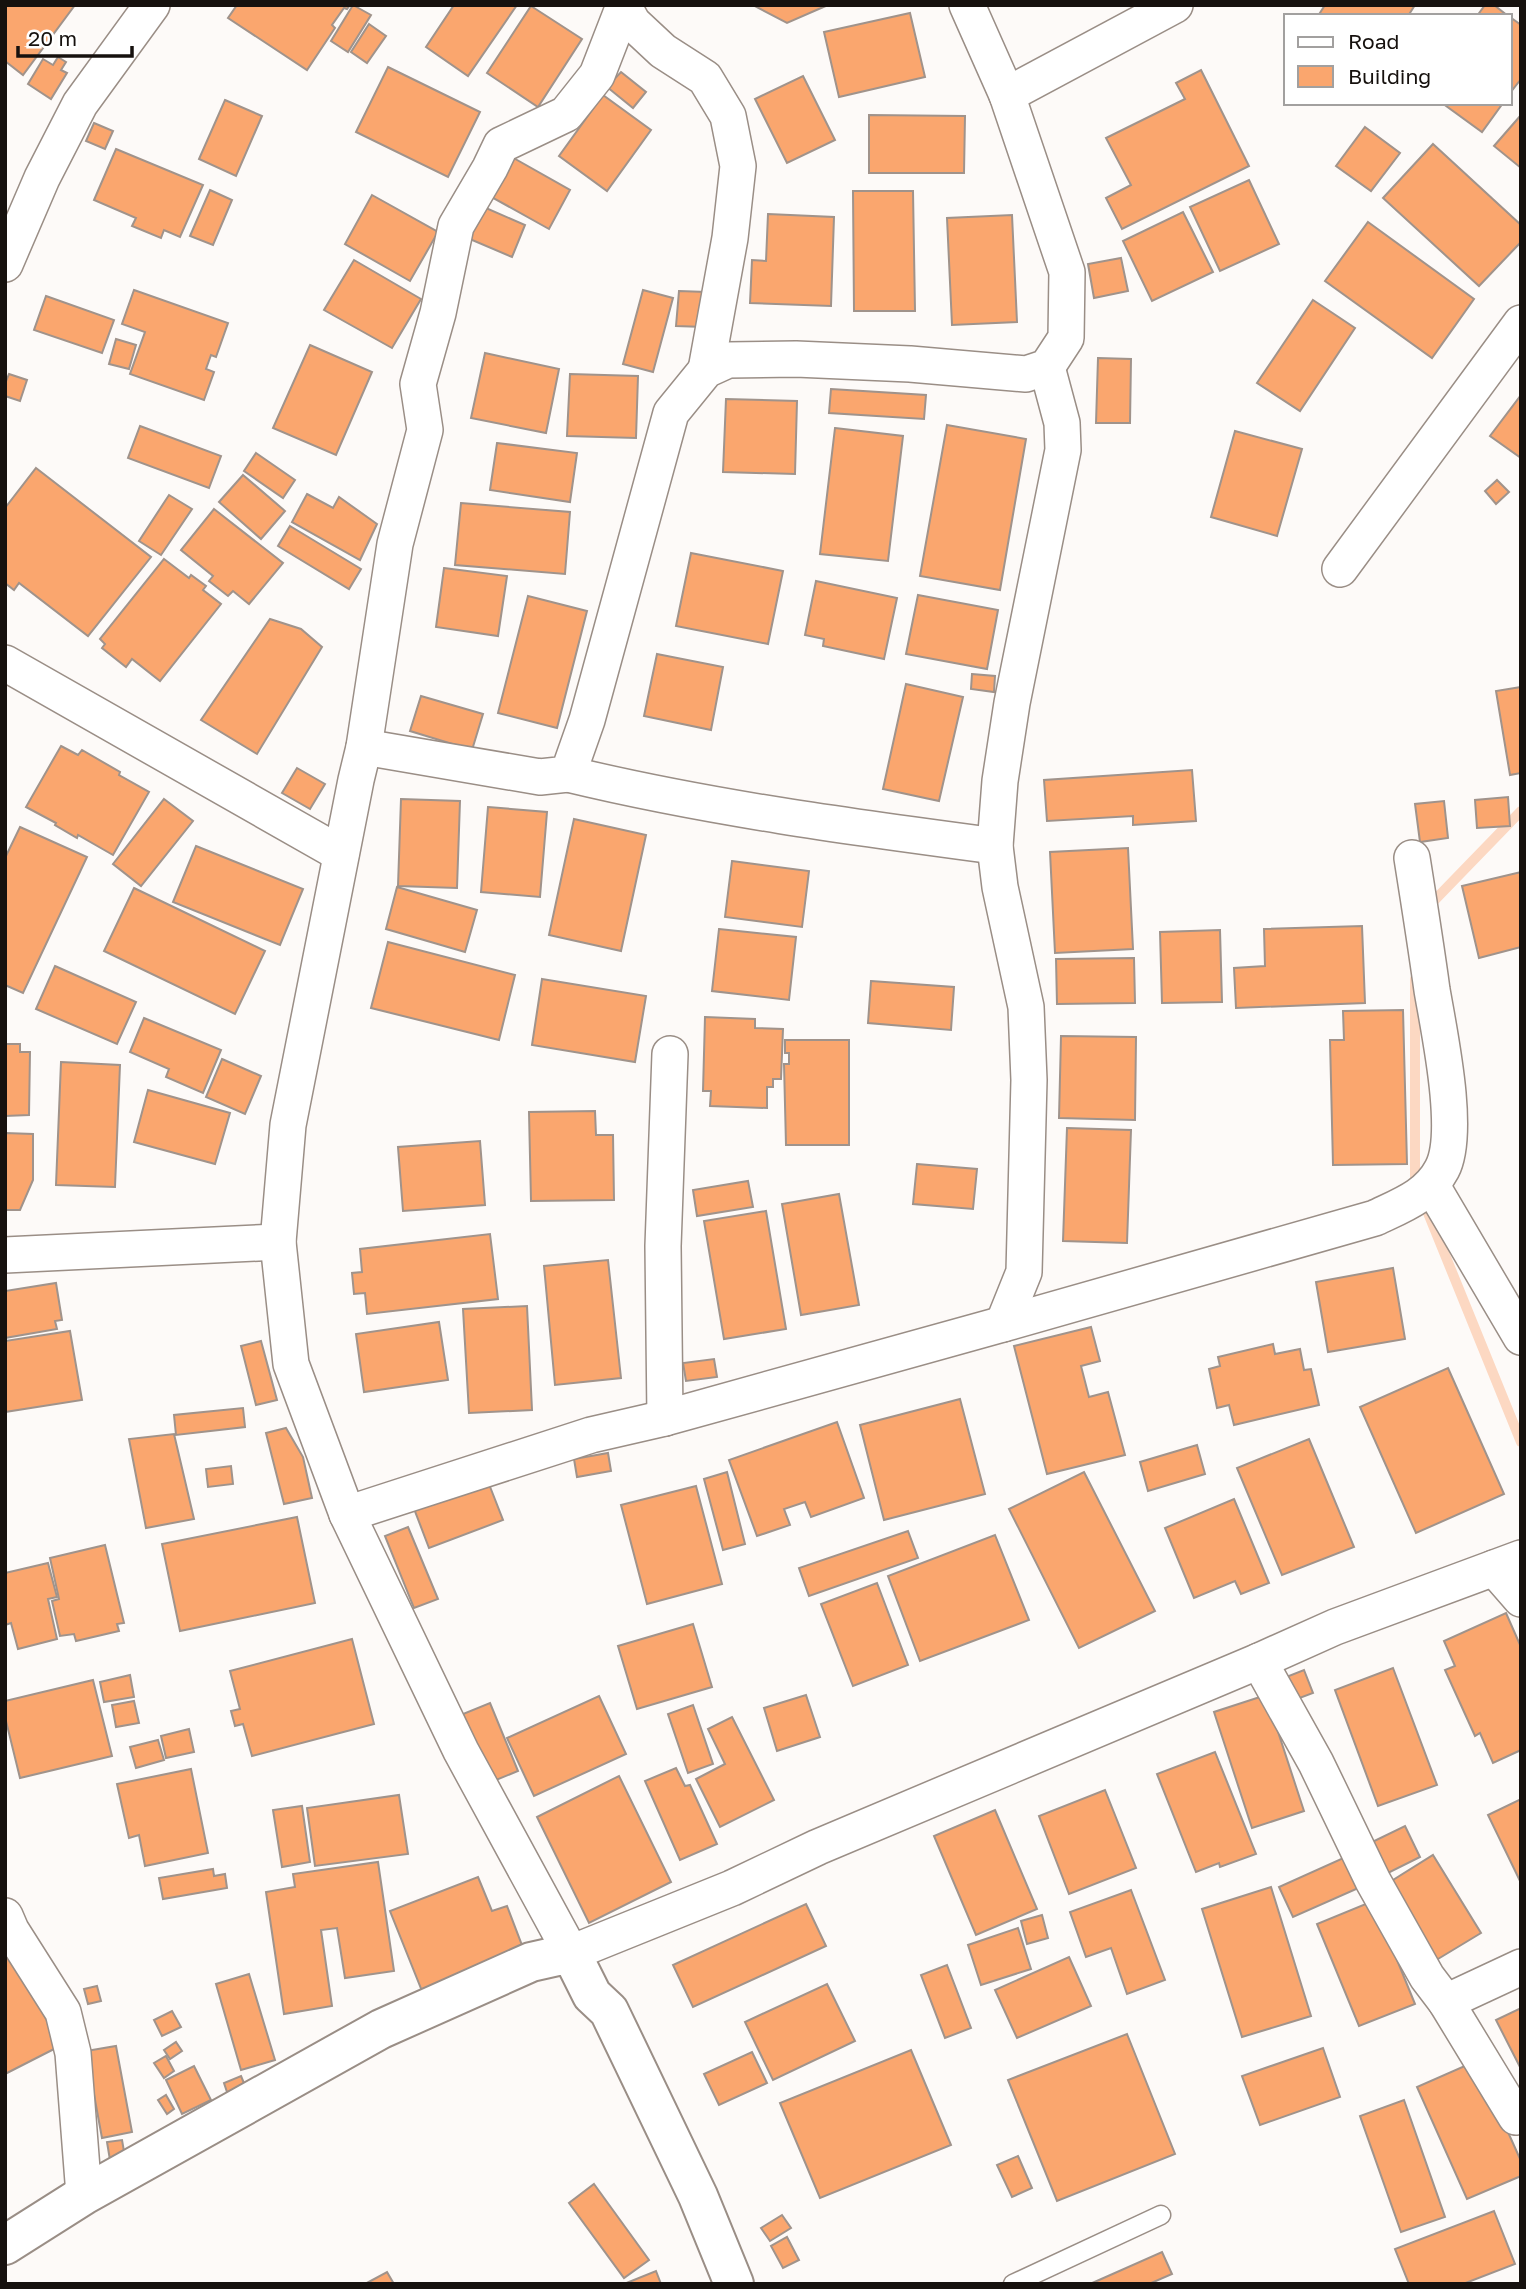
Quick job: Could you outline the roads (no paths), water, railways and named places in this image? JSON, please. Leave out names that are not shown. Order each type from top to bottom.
[{"type":"street","points":[[5,264],[42,178],[80,104],[152,5]]},
{"type":"street","points":[[568,774],[587,720],[671,412],[706,370],[728,360],[796,359],[910,364],[1026,374],[1047,367],[1066,338],[1067,272],[1007,95],[967,5]]},
{"type":"street","points":[[1007,95],[1175,5]]},
{"type":"street","points":[[623,6],[633,23],[663,51],[705,78],[728,116],[738,166],[730,238],[706,370]]},
{"type":"street","points":[[623,6],[597,75],[566,114],[501,145],[456,226],[438,313],[418,384],[425,430],[395,544],[364,747],[288,1125],[278,1242],[291,1364],[347,1514],[461,1751],[592,1995],[609,2011],[698,2196],[734,2284]]},
{"type":"street","points":[[1339,569],[1521,323]]},
{"type":"street","points":[[1003,1324],[1024,1272],[1029,1080],[1026,1007],[1000,887],[995,846],[1000,781],[1012,703],[1063,450],[1062,423],[1047,367]]},
{"type":"street","points":[[5,663],[341,854]]},
{"type":"street","points":[[364,747],[540,777],[568,774],[648,794],[789,818],[995,846]]},
{"type":"street","points":[[347,1514],[591,1435],[665,1418],[1003,1324],[1375,1217],[1410,1202],[1432,1186],[1444,1165],[1448,1145],[1448,1087],[1412,858]]},
{"type":"street","points":[[665,1418],[663,1246],[670,1054]]},
{"type":"street","points":[[1432,1186],[1521,1338]]},
{"type":"street","points":[[5,1255],[278,1242]]},
{"type":"street","points":[[5,2245],[84,2195],[381,2029],[531,1962],[571,1953],[732,1888],[818,1847],[1335,1627],[1508,1563],[1521,1600]]},
{"type":"street","points":[[1259,1661],[1316,1763],[1373,1881],[1427,1977],[1446,2002],[1516,2117]]},
{"type":"street","points":[[5,1916],[11,1930],[63,2012],[74,2053],[84,2195]]},
{"type":"street","points":[[1446,2002],[1521,1967]]},
{"type":"lane","points":[[1013,2284],[1161,2215]]},
{"type":"waterway","points":[[1427,908],[1521,811]]},
{"type":"waterway","points":[[1415,979],[1415,1181],[1521,1442]]}]
